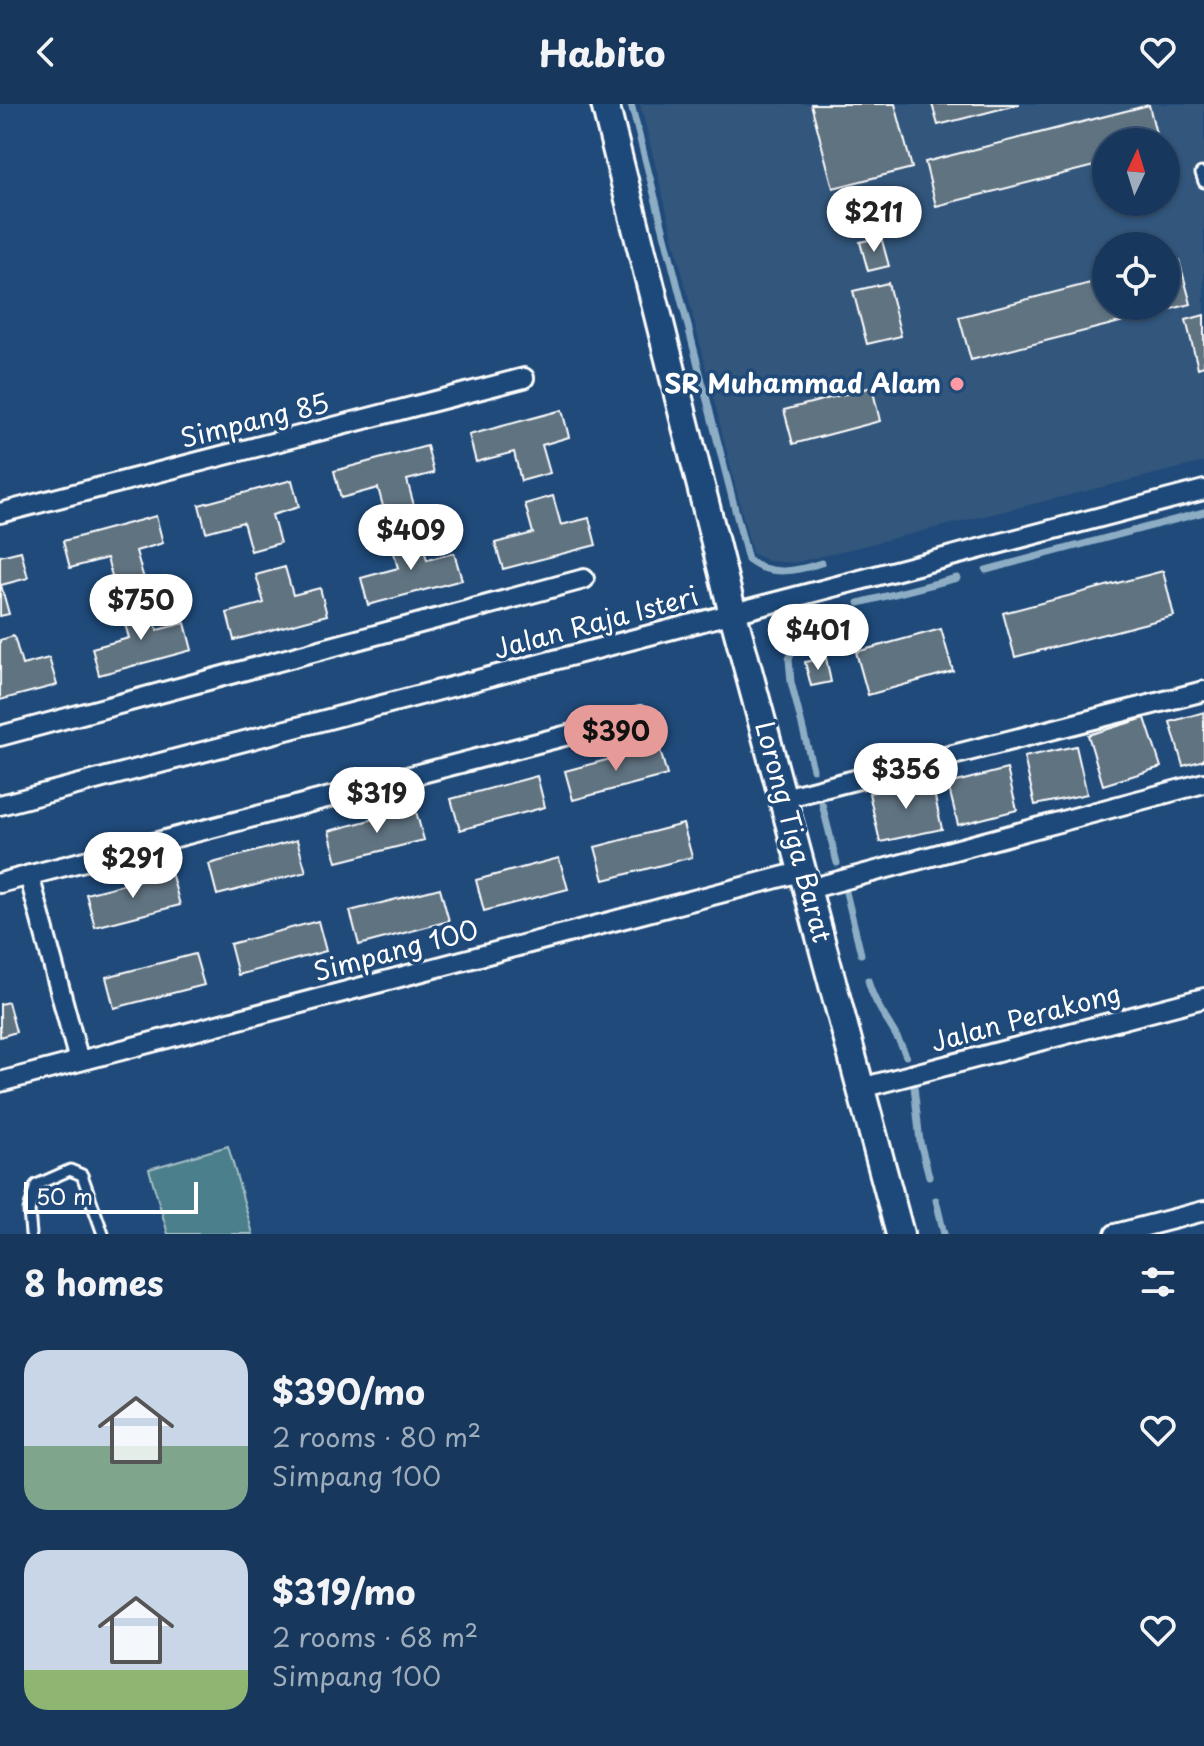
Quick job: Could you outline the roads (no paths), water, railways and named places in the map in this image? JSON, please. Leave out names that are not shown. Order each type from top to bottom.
[{"type":"main road","name":"Lorong Tiga Barat","points":[[605,104],[733,614],[900,1234]]},
{"type":"street","name":"Simpang 85","points":[[0,513],[524,378]]},
{"type":"street","name":"Jalan Raja Isteri","points":[[0,805],[1204,490]]},
{"type":"street","points":[[0,736],[584,579]]},
{"type":"street","points":[[784,798],[1204,691]]},
{"type":"street","points":[[0,883],[641,716]]},
{"type":"street","name":"Simpang 100","points":[[0,1082],[1204,783]]},
{"type":"street","points":[[29,875],[79,1061]]},
{"type":"street","name":"Jalan Perakong","points":[[861,1088],[1204,998]]},
{"type":"street","points":[[1115,1234],[1204,1211]]},
{"type":"lane","points":[[31,1234],[29,1203],[36,1185],[70,1170],[82,1175],[90,1190],[103,1234]]},
{"type":"waterway","points":[[631,104],[748,560],[775,571],[821,563]]},
{"type":"waterway","points":[[986,570],[1204,512]]},
{"type":"waterway","points":[[859,603],[957,578]]},
{"type":"waterway","points":[[813,769],[791,682],[789,659],[794,648],[824,616],[835,610]]},
{"type":"waterway","points":[[822,804],[837,863]]},
{"type":"waterway","points":[[846,892],[861,954]]},
{"type":"waterway","points":[[868,980],[875,1000],[906,1056]]},
{"type":"waterway","points":[[914,1086],[920,1142],[929,1176]]},
{"type":"waterway","points":[[936,1200],[944,1234]]},
{"type":"place","name":"SR Muhammad Alam","points":[[957,384]]}]
